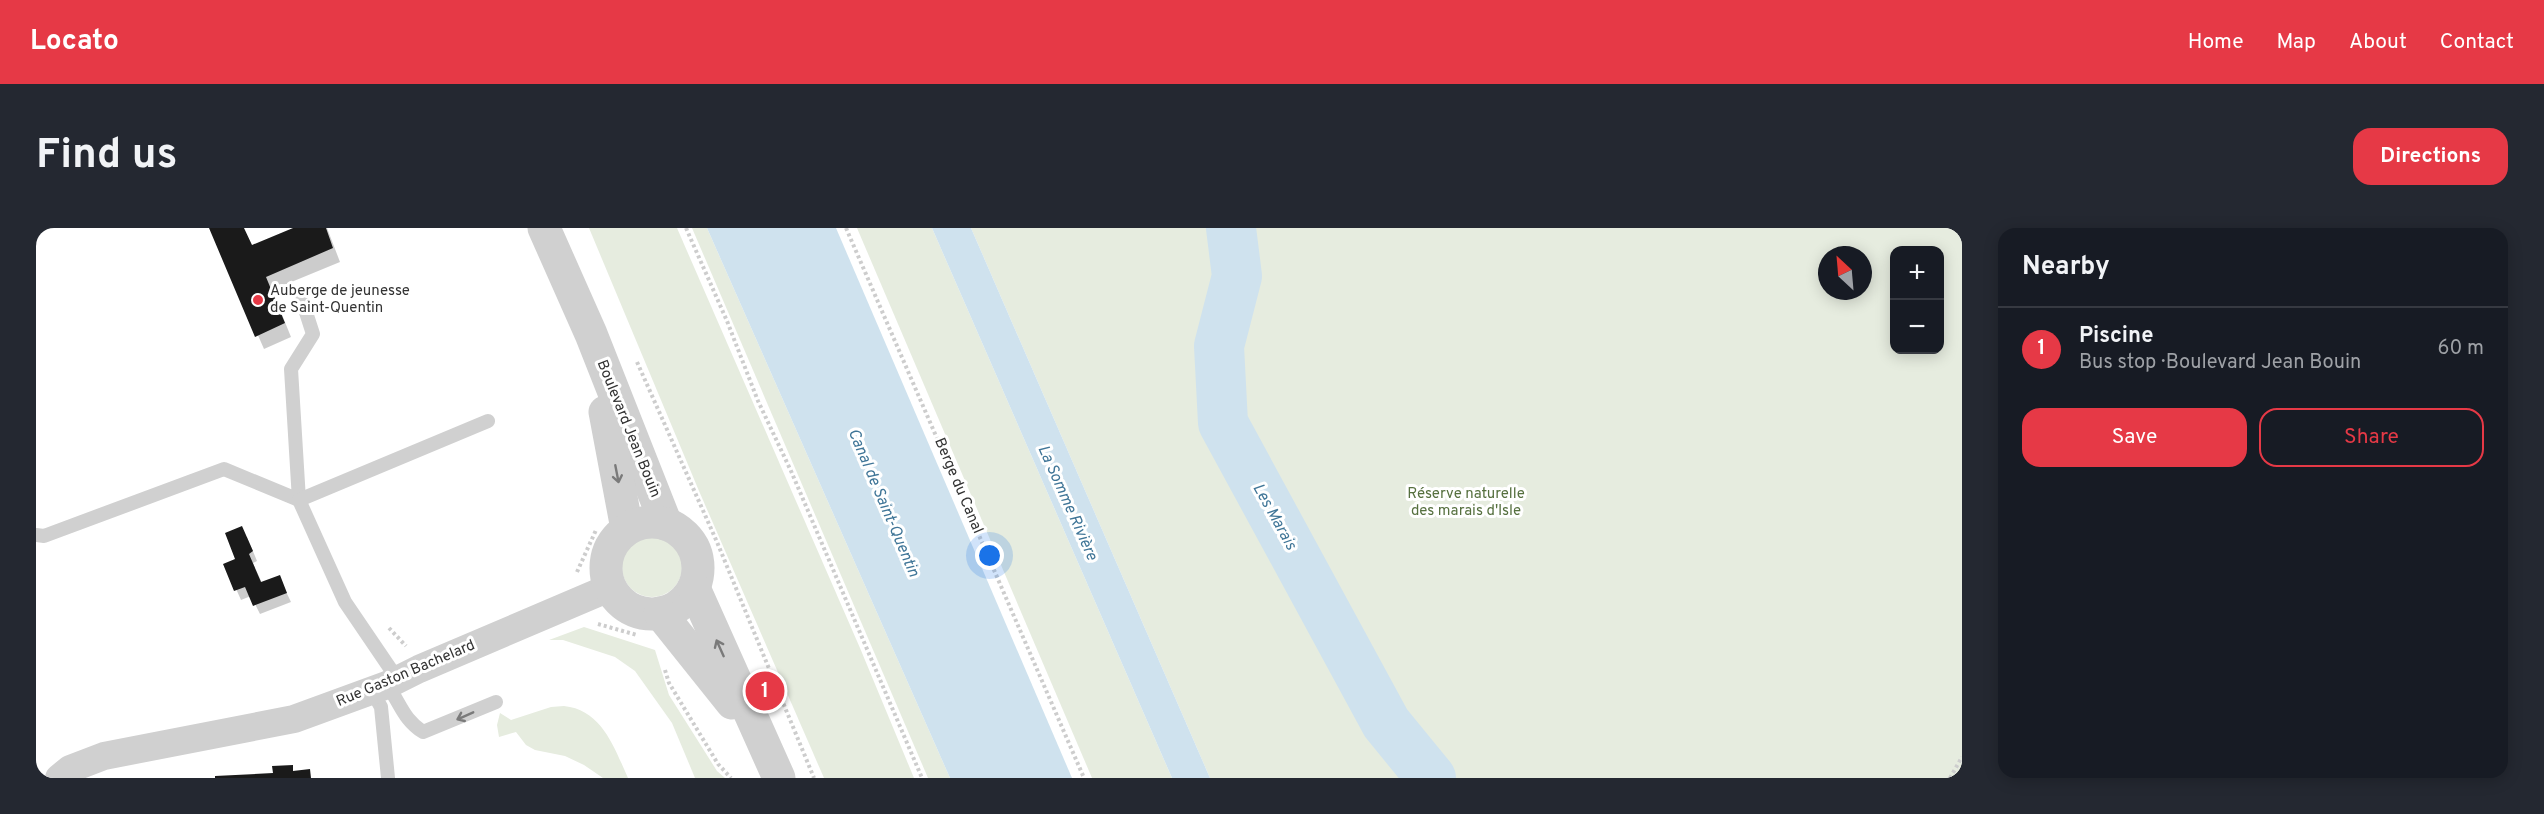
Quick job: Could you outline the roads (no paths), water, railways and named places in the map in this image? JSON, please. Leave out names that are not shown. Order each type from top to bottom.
[{"type":"street","name":"Boulevard Jean Bouin","points":[[544,228],[591,334],[666,524]]},
{"type":"street","name":"Boulevard Jean Bouin","points":[[591,334],[612,529]]},
{"type":"street","points":[[652,625],[686,600],[694,588],[698,572],[697,557],[690,543],[680,531],[666,524],[652,522],[612,529],[614,543],[606,560],[606,573],[598,592],[635,611],[652,625],[761,740]]},
{"type":"street","points":[[694,588],[779,778]]},
{"type":"street","name":"Rue Gaston Bachelard","points":[[59,778],[70,769],[104,756],[294,719],[386,685],[598,592]]},
{"type":"lane","points":[[302,300],[314,334],[291,369],[299,500],[345,602],[386,685],[398,699],[409,723],[423,732],[433,730],[496,702]]},
{"type":"lane","points":[[36,534],[44,536],[225,469],[299,500],[488,421]]},
{"type":"lane","points":[[386,685],[381,707],[388,778]]},
{"type":"water","name":"Canal de Saint-Quentin","points":[[707,228],[836,228],[1072,778],[950,778]]},
{"type":"water","name":"La Somme Rivière","points":[[932,228],[971,228],[1210,778],[1172,778]]},
{"type":"waterway","name":"Les Marais","points":[[1231,228],[1237,276],[1219,346],[1223,423],[1386,723],[1431,778]]},
{"type":"place","name":"Auberge de jeunesse de Saint-Quentin","points":[[258,300]]},
{"type":"place","name":"Piscine","points":[[765,691]]},
{"type":"park label","name":"Réserve naturelle des marais d'Isle","points":[[1466,502]]}]
